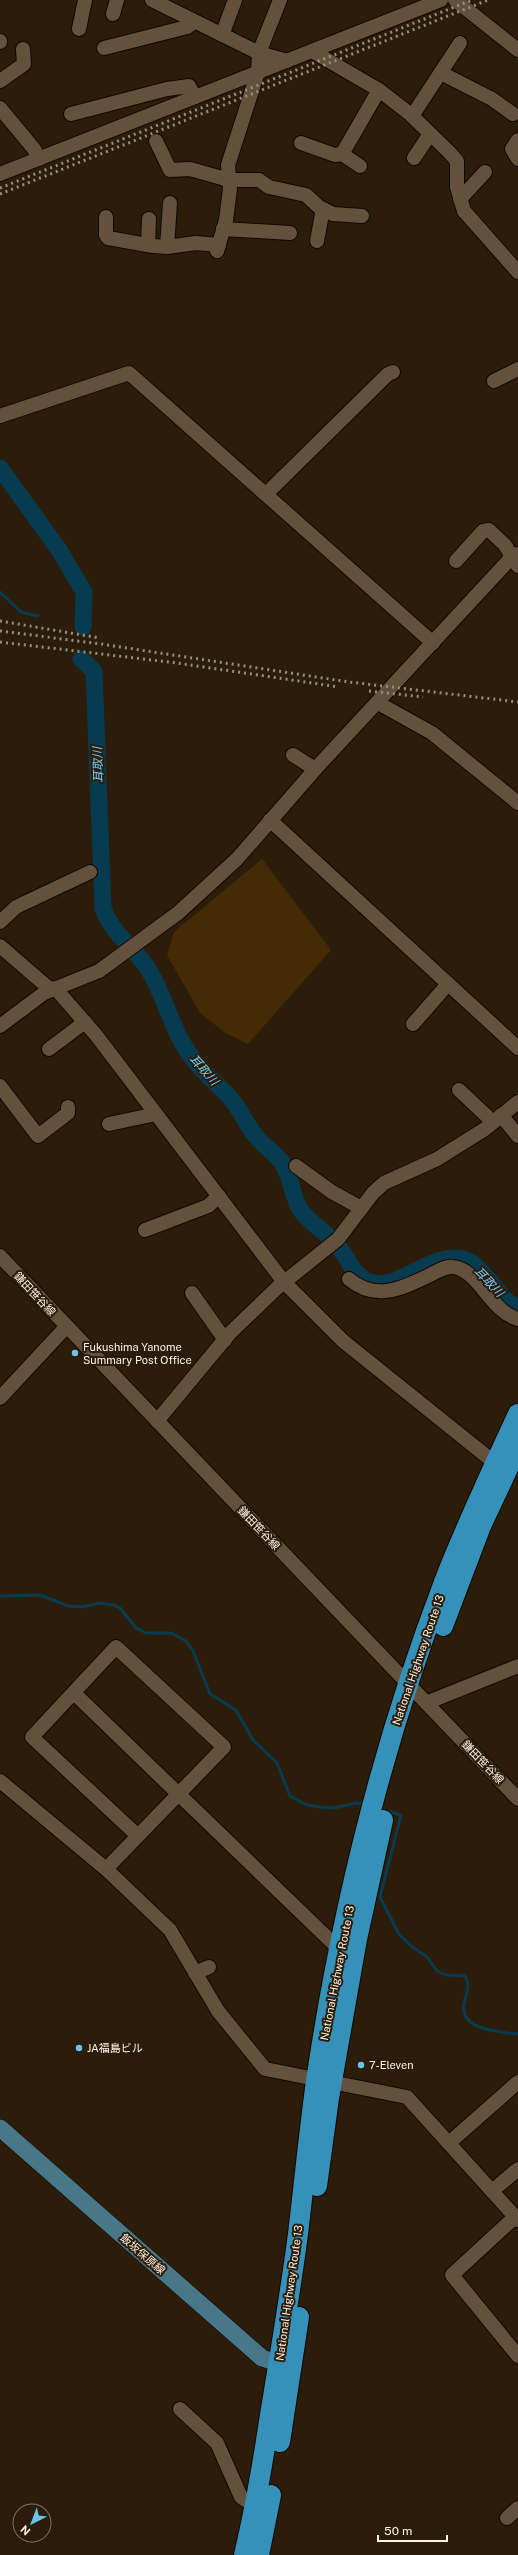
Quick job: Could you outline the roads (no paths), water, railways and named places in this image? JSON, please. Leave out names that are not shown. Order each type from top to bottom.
[{"type":"highway","name":"National Highway Route 13","points":[[506,1470],[518,1414]]},
{"type":"highway","name":"National Highway Route 13","points":[[259,2555],[324,2082],[340,1950],[366,1830],[481,1526],[518,1447]]},
{"type":"highway","name":"National Highway Route 13","points":[[324,2082],[382,1825],[418,1694]]},
{"type":"highway","name":"National Highway Route 13","points":[[244,2555],[285,2366]]},
{"type":"main road","name":"飯坂保原線","points":[[0,2128],[262,2358],[285,2366]]},
{"type":"street","points":[[79,29],[85,0]]},
{"type":"street","points":[[114,14],[117,0]]},
{"type":"street","points":[[152,0],[259,53],[287,61]]},
{"type":"street","points":[[222,36],[235,0]]},
{"type":"street","points":[[106,217],[106,235],[108,238],[148,246],[168,247],[196,243],[218,248],[230,189],[228,165],[258,72],[259,53],[280,0]]},
{"type":"street","points":[[0,174],[441,0]]},
{"type":"street","points":[[455,0],[518,50]]},
{"type":"street","points":[[104,48],[186,27],[194,22]]},
{"type":"street","points":[[412,116],[460,43]]},
{"type":"street","points":[[0,81],[24,64],[23,49]]},
{"type":"street","points":[[312,51],[379,90],[412,116],[457,161],[457,187],[464,211],[518,272]]},
{"type":"street","points":[[441,73],[492,100],[513,114]]},
{"type":"street","points":[[71,114],[167,89],[189,86],[195,97]]},
{"type":"street","points":[[342,154],[379,90]]},
{"type":"street","points":[[0,108],[34,148],[39,159]]},
{"type":"street","points":[[414,158],[430,134]]},
{"type":"street","points":[[518,140],[512,149],[518,159]]},
{"type":"street","points":[[156,141],[170,170],[190,169],[229,180],[259,180],[269,187],[306,195],[323,209],[344,216],[362,216]]},
{"type":"street","points":[[301,143],[335,155],[342,154],[360,166]]},
{"type":"street","points":[[460,199],[485,172]]},
{"type":"street","points":[[168,247],[170,203]]},
{"type":"street","points":[[317,241],[323,209]]},
{"type":"street","points":[[148,246],[149,219]]},
{"type":"street","points":[[223,229],[290,233]]},
{"type":"street","points":[[494,381],[518,369]]},
{"type":"street","points":[[266,494],[388,374],[393,372]]},
{"type":"street","points":[[0,416],[129,373],[433,643]]},
{"type":"street","points":[[0,1026],[53,989],[99,971],[120,957],[178,913],[237,860],[316,768],[433,643],[516,559],[505,545],[488,530],[483,531],[456,561]]},
{"type":"street","points":[[378,703],[432,733],[518,803]]},
{"type":"street","points":[[293,756],[316,768]]},
{"type":"street","points":[[270,820],[518,1048]]},
{"type":"street","points":[[0,922],[16,907],[90,872]]},
{"type":"street","points":[[0,946],[53,989],[85,1022],[284,1282],[343,1341],[506,1470]]},
{"type":"street","points":[[413,1024],[448,984]]},
{"type":"street","points":[[50,1049],[85,1022]]},
{"type":"street","points":[[0,1086],[38,1136],[68,1113],[68,1107]]},
{"type":"street","points":[[459,1090],[518,1136]]},
{"type":"street","points":[[157,1421],[224,1340],[284,1282],[333,1243],[361,1208],[384,1183],[437,1159],[497,1119],[518,1102]]},
{"type":"street","points":[[109,1124],[156,1114]]},
{"type":"street","points":[[296,1166],[332,1192],[361,1208]]},
{"type":"street","points":[[145,1230],[208,1206],[219,1196]]},
{"type":"street","name":"鎌田笹谷線","points":[[0,1256],[66,1327],[518,1799]]},
{"type":"street","points":[[349,1279],[363,1289],[382,1293],[414,1283],[445,1268],[456,1268],[468,1275],[507,1316],[518,1319]]},
{"type":"street","points":[[192,1293],[224,1340]]},
{"type":"street","points":[[0,1398],[66,1327]]},
{"type":"street","points":[[106,1869],[138,1836],[180,1792],[224,1747],[116,1647],[32,1737],[138,1836]]},
{"type":"street","points":[[418,1694],[518,1666]]},
{"type":"street","points":[[74,1693],[180,1792],[340,1950]]},
{"type":"street","points":[[0,1781],[106,1869],[170,1930],[218,2011],[265,2069],[324,2082],[407,2097],[449,2143],[517,2219],[452,2275],[518,2356]]},
{"type":"street","points":[[195,1973],[209,1967]]},
{"type":"street","points":[[449,2143],[518,2082]]},
{"type":"street","points":[[492,2191],[518,2168]]},
{"type":"street","points":[[180,2410],[217,2443],[241,2497],[255,2506]]},
{"type":"street","points":[[507,2518],[518,2508]]},
{"type":"waterway","name":"耳取川","points":[[0,468],[59,550],[84,592],[83,627]]},
{"type":"waterway","points":[[0,592],[21,612],[38,616]]},
{"type":"waterway","name":"耳取川","points":[[81,659],[94,671],[103,908],[112,926],[145,964],[156,982],[184,1046],[200,1067],[234,1103],[257,1138],[281,1161],[285,1167],[298,1206],[302,1212],[337,1245],[358,1275],[367,1281],[377,1284],[388,1283],[434,1263],[446,1259],[458,1258],[467,1260],[474,1265],[482,1272],[503,1297],[518,1308]]},
{"type":"waterway","points":[[0,1596],[40,1595],[68,1606],[83,1607],[99,1603],[114,1605],[120,1608],[136,1628],[146,1633],[171,1633],[186,1641],[193,1651],[210,1694],[236,1710],[253,1740],[277,1763],[290,1796],[307,1805],[319,1807],[334,1808],[356,1803],[366,1805]]},
{"type":"waterway","points":[[380,1809],[401,1815],[380,1897],[399,1934],[411,1946],[427,1957],[437,1971],[446,1975],[465,1976],[468,1986],[464,2003],[464,2012],[474,2025],[492,2031],[518,2034]]},
{"type":"railway","points":[[0,188],[472,0]]},
{"type":"railway","points":[[0,194],[488,0]]},
{"type":"railway","points":[[0,621],[100,638]]},
{"type":"railway","points":[[0,631],[101,644],[349,682],[518,702]]},
{"type":"railway","points":[[0,642],[177,663],[339,687]]},
{"type":"railway","points":[[369,691],[423,697]]},
{"type":"place","name":"Fukushima Yanome Summary Post Office","points":[[75,1353]]},
{"type":"place","name":"JA福島ビル","points":[[79,2048]]},
{"type":"place","name":"7-Eleven","points":[[361,2065]]}]
